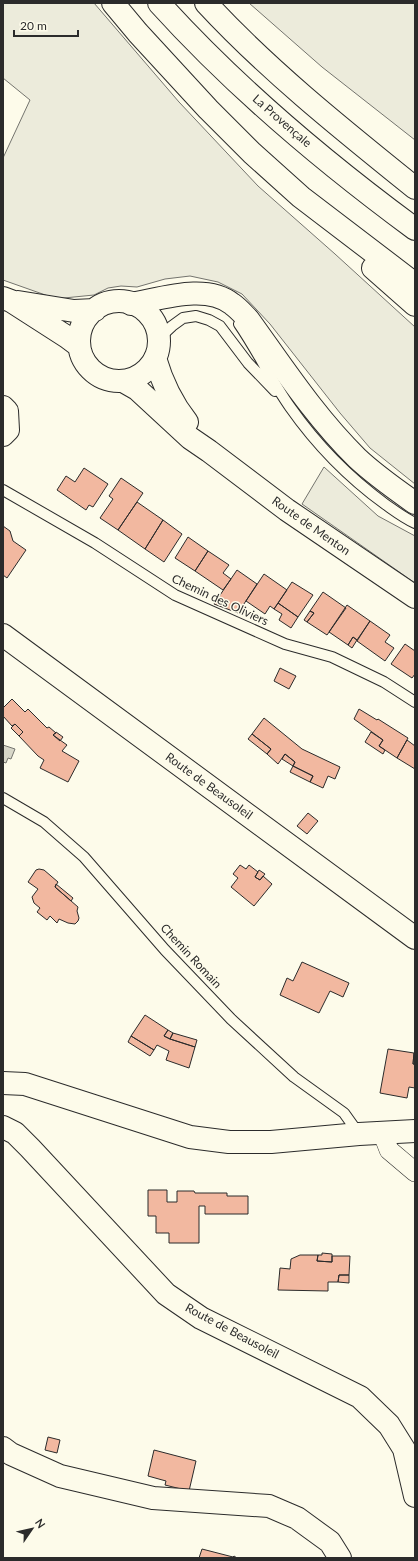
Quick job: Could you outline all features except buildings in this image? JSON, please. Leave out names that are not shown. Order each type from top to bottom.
[{"type":"main road","points":[[113,3],[138,33],[208,109],[252,153],[301,197],[341,238],[391,285],[415,305]]},
{"type":"main road","name":"La Provençale","points":[[159,3],[188,35],[287,127],[386,208],[415,229]]},
{"type":"main road","points":[[206,3],[270,66],[355,140],[415,188]]},
{"type":"main road","points":[[301,197],[415,284]]},
{"type":"main road","points":[[131,304],[190,292],[220,297],[232,303],[248,319],[308,401],[352,453],[383,481],[415,504]]},
{"type":"main road","points":[[7,300],[74,311],[95,310]]},
{"type":"main road","points":[[7,300],[79,346]]},
{"type":"main road","points":[[118,302],[131,304],[142,309],[150,317],[156,328],[157,348],[146,370],[136,378],[123,381],[110,380],[98,376],[88,367],[82,356],[79,346],[79,331],[86,319],[95,310],[106,304],[118,302]]},
{"type":"main road","name":"Route de Menton","points":[[157,348],[159,372],[170,397],[209,451]]},
{"type":"main road","name":"Route de Menton","points":[[123,381],[137,389],[190,438],[287,510],[415,597]]},
{"type":"main road","points":[[3,407],[7,411],[8,430],[3,435]]},
{"type":"main road","name":"Route de Beausoleil","points":[[3,635],[415,938]]},
{"type":"main road","points":[[3,1083],[26,1084],[190,1137],[229,1142],[270,1142],[382,1132],[415,1131]]},
{"type":"main road","name":"Route de Beausoleil","points":[[3,1127],[15,1133],[30,1148],[166,1294],[201,1318],[360,1396],[389,1425],[404,1449],[415,1496]]},
{"type":"main road","points":[[3,1448],[11,1454],[60,1476],[153,1498],[269,1506],[297,1518],[330,1542],[340,1558]]},
{"type":"street","points":[[382,1132],[389,1150],[415,1172]]},
{"type":"lane","points":[[220,297],[241,327],[289,406],[314,440],[343,470],[370,493],[406,519],[415,523]]},
{"type":"lane","points":[[157,348],[172,326],[183,318],[196,316],[209,320],[220,326],[248,363],[289,406]]},
{"type":"lane","name":"Chemin des Oliviers","points":[[3,490],[95,543],[175,595],[285,644],[332,657],[384,682],[415,702]]},
{"type":"lane","name":"Chemin Romain","points":[[3,798],[44,822],[84,857],[166,950],[231,1019],[294,1077],[344,1113],[359,1134]]},
{"type":"shaded area","points":[[3,3],[94,3],[179,102],[258,186],[415,327],[415,484],[370,448],[340,413],[270,324],[242,294],[218,282],[190,276],[165,279],[137,287],[121,286],[108,288],[94,295],[64,298],[51,297],[3,280],[3,158],[30,100],[3,78]]},
{"type":"shaded area","points":[[249,3],[415,3],[415,140],[322,67]]},
{"type":"shaded area","points":[[324,467],[378,516],[415,536],[415,583],[302,504]]},
{"type":"shaded area","points":[[3,745],[15,749],[11,759],[8,758],[6,763],[3,762]]}]
